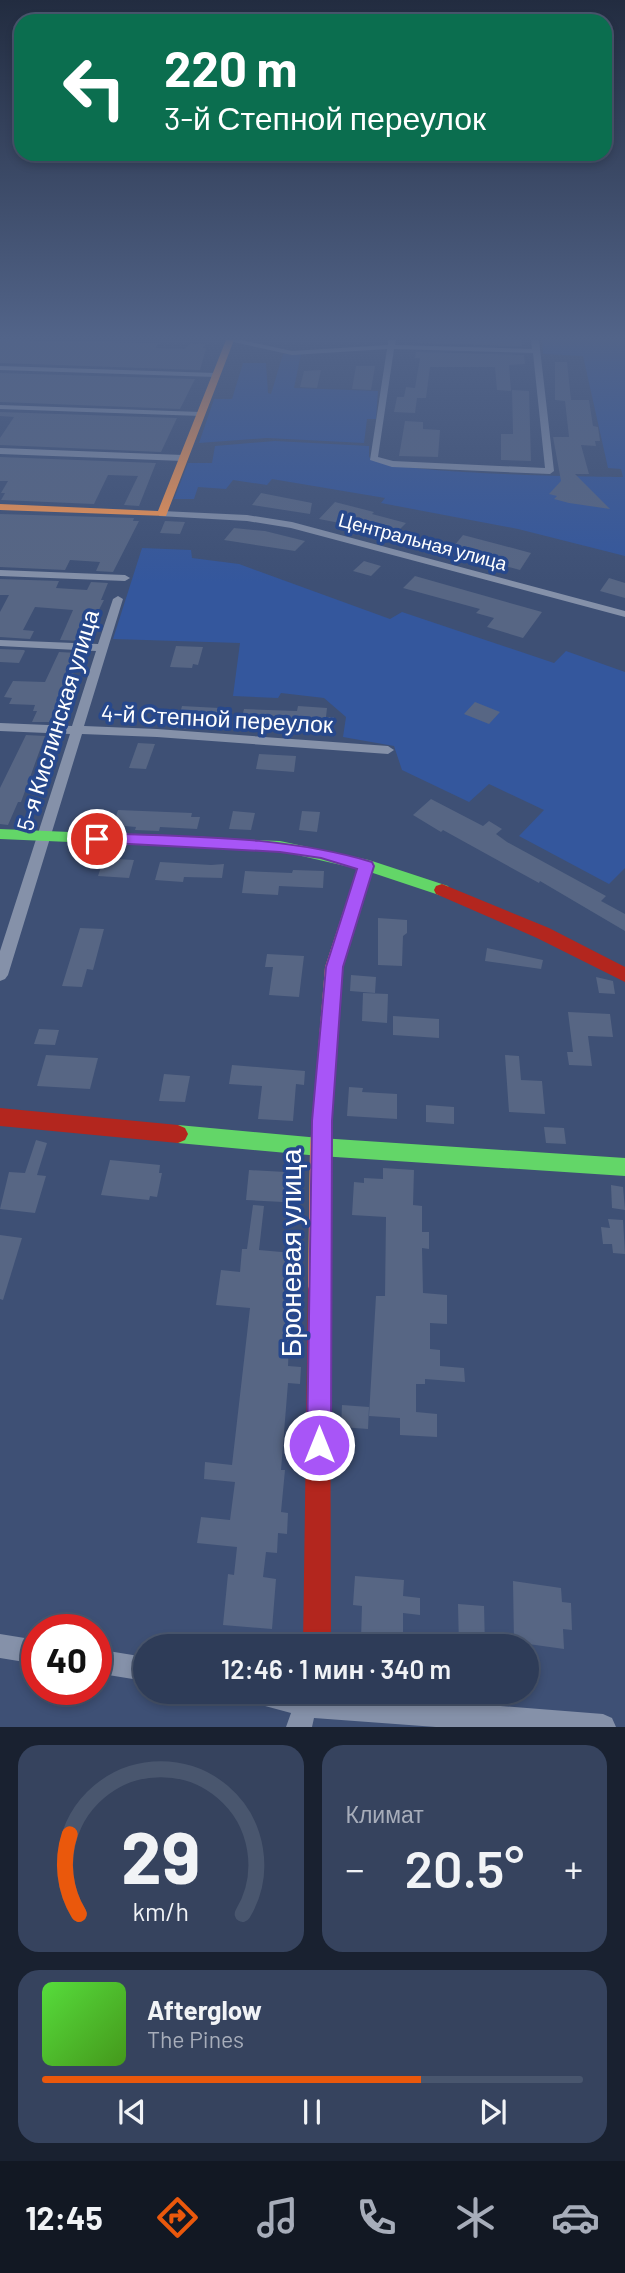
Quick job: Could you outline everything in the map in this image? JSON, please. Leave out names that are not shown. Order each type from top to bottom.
[{"type":"street","points":[[0,507],[162,513],[198,421]]},
{"type":"street","points":[[380,421],[372,452],[373,458],[379,462],[550,471],[545,421]]},
{"type":"street","points":[[0,451],[183,458]]},
{"type":"street","name":"Центральная улица","points":[[162,513],[292,525],[625,614]]},
{"type":"street","points":[[0,573],[125,578]]},
{"type":"street","name":"5-я Кислинская улица","points":[[1,965],[45,836],[118,599]]},
{"type":"street","points":[[0,643],[103,648]]},
{"type":"street","name":"4-й Степной переулок","points":[[0,727],[388,750]]},
{"type":"street","points":[[0,834],[280,846],[321,853],[412,878],[537,932],[625,975]]},
{"type":"street","name":"Броневая улица","points":[[317,1634],[320,1147],[334,967],[366,866]]},
{"type":"street","points":[[0,1116],[320,1147],[625,1167]]},
{"type":"street","points":[[0,1646],[21,1649]]},
{"type":"street","points":[[112,1664],[133,1667]]},
{"type":"street","points":[[305,1708],[603,1727]]},
{"type":"shaded area","points":[[207,421],[367,421],[364,443],[267,438],[199,443]]},
{"type":"shaded area","points":[[597,421],[625,421],[625,556],[518,529],[381,503],[385,498],[272,479],[267,485],[233,480],[226,489],[198,487],[194,499],[174,499],[188,463],[212,463],[215,446],[275,441],[369,446],[369,457],[412,468],[623,477],[621,469],[608,468]]},
{"type":"shaded area","points":[[142,548],[191,550],[192,558],[239,564],[390,619],[402,612],[554,663],[566,651],[625,672],[625,868],[609,884],[519,836],[544,810],[489,784],[469,802],[402,770],[394,746],[343,737],[346,717],[324,698],[281,693],[278,698],[233,696],[240,643],[113,639]]},
{"type":"building","points":[[12,421],[176,421],[161,452],[0,445],[0,438]]},
{"type":"building","points":[[405,421],[423,422],[423,429],[440,430],[438,457],[399,456]]},
{"type":"building","points":[[513,421],[530,421],[531,461],[501,460],[501,434],[513,434]]},
{"type":"building","points":[[567,421],[592,421],[593,426],[598,427],[600,441],[595,441],[596,446],[581,445],[589,474],[575,474],[610,509],[569,503],[554,499],[557,496],[549,494],[561,481],[553,437],[569,437]]},
{"type":"building","points":[[0,457],[156,463],[139,506],[124,505],[138,476],[108,475],[94,504],[1,500],[5,493],[1,493],[8,481],[0,481]]},
{"type":"building","points":[[261,493],[312,503],[310,514],[252,505]]},
{"type":"building","points":[[335,502],[406,523],[394,535],[361,526],[356,531],[341,527],[345,524],[319,519]]},
{"type":"building","points":[[0,514],[134,518],[133,521],[139,521],[113,572],[96,571],[100,562],[70,560],[65,570],[0,567]]},
{"type":"building","points":[[165,521],[185,522],[180,534],[160,533]]},
{"type":"building","points":[[234,528],[265,531],[305,541],[295,551],[224,540]]},
{"type":"building","points":[[463,535],[531,553],[520,570],[450,551]]},
{"type":"building","points":[[364,561],[381,566],[371,576],[353,571]]},
{"type":"building","points":[[415,576],[542,612],[523,638],[487,627],[494,618],[476,613],[480,609],[403,588]]},
{"type":"building","points":[[609,578],[625,583],[625,598],[600,591]]},
{"type":"building","points":[[0,579],[59,581],[56,588],[87,590],[91,582],[108,583],[101,600],[104,600],[83,641],[60,640],[73,610],[35,607],[23,630],[34,631],[30,639],[0,637],[0,612],[9,595],[0,595]]},
{"type":"building","points":[[176,646],[203,647],[198,665],[193,664],[192,668],[170,667]]},
{"type":"building","points":[[0,649],[25,651],[19,663],[0,662]]},
{"type":"building","points":[[59,652],[78,653],[73,666],[77,666],[49,722],[32,722],[37,711],[33,711],[35,705],[9,704],[12,698],[4,697],[13,681],[45,682]]},
{"type":"building","points":[[475,702],[500,712],[489,724],[464,714]]},
{"type":"building","points":[[182,706],[219,708],[215,725],[197,724],[196,729],[176,728]]},
{"type":"building","points":[[298,706],[327,708],[326,717],[334,717],[332,731],[240,726],[244,709],[297,711]]},
{"type":"building","points":[[26,735],[45,736],[21,802],[18,802],[8,825],[0,824],[0,788]]},
{"type":"building","points":[[138,743],[155,744],[146,769],[129,768]]},
{"type":"building","points":[[259,754],[296,756],[294,772],[256,769]]},
{"type":"building","points":[[431,799],[483,826],[489,821],[502,829],[496,834],[507,842],[606,896],[601,901],[625,914],[625,931],[540,881],[539,883],[413,815]]},
{"type":"building","points":[[118,810],[192,813],[191,817],[200,817],[197,829],[160,827],[159,831],[135,830],[136,827],[113,825]]},
{"type":"building","points":[[233,811],[255,813],[251,830],[229,829]]},
{"type":"building","points":[[302,811],[320,812],[317,832],[299,830]]},
{"type":"building","points":[[117,859],[134,860],[129,878],[98,876],[102,864],[115,864]]},
{"type":"building","points":[[160,862],[224,864],[222,878],[184,877],[183,882],[155,880]]},
{"type":"building","points":[[293,870],[324,871],[323,888],[279,886],[278,895],[242,893],[245,871],[292,873]]},
{"type":"building","points":[[378,918],[407,920],[407,933],[403,936],[402,966],[378,965]]},
{"type":"building","points":[[80,928],[104,929],[93,970],[87,969],[82,987],[62,986]]},
{"type":"building","points":[[487,948],[543,960],[541,969],[485,961]]},
{"type":"building","points":[[267,954],[304,956],[299,997],[269,995],[273,967],[265,967]]},
{"type":"building","points":[[351,975],[376,977],[375,993],[350,991]]},
{"type":"building","points":[[596,977],[613,981],[615,994],[599,993]]},
{"type":"building","points":[[363,993],[388,994],[387,1023],[362,1021]]},
{"type":"building","points":[[568,1012],[610,1014],[613,1037],[588,1036],[592,1066],[569,1065],[567,1052],[573,1052]]},
{"type":"building","points":[[393,1016],[439,1019],[439,1038],[393,1035]]},
{"type":"building","points":[[39,1029],[59,1030],[55,1045],[34,1044]]},
{"type":"building","points":[[46,1055],[98,1058],[90,1089],[37,1086]]},
{"type":"building","points":[[505,1055],[519,1056],[521,1080],[542,1081],[545,1114],[509,1112]]},
{"type":"building","points":[[232,1065],[305,1071],[304,1085],[296,1084],[293,1121],[258,1119],[262,1086],[229,1084]]},
{"type":"building","points":[[164,1074],[190,1076],[185,1102],[159,1101]]},
{"type":"building","points":[[349,1087],[363,1088],[362,1092],[397,1094],[397,1119],[347,1116]]},
{"type":"building","points":[[426,1105],[454,1107],[454,1124],[426,1122]]},
{"type":"building","points":[[544,1127],[564,1128],[566,1144],[546,1143]]},
{"type":"building","points":[[36,1140],[47,1143],[37,1175],[46,1176],[35,1213],[0,1209],[9,1172],[25,1173]]},
{"type":"building","points":[[110,1160],[160,1165],[159,1173],[162,1173],[157,1197],[150,1196],[149,1200],[101,1195]]},
{"type":"building","points":[[383,1168],[414,1170],[413,1205],[422,1206],[422,1232],[429,1232],[429,1249],[422,1248],[423,1293],[447,1295],[447,1324],[430,1323],[430,1349],[440,1350],[440,1366],[464,1368],[465,1382],[425,1379],[425,1384],[416,1384],[416,1412],[437,1414],[437,1437],[400,1435],[400,1418],[369,1416],[376,1296],[385,1296],[386,1217],[352,1215],[354,1182],[364,1183],[364,1178],[383,1179]]},
{"type":"building","points":[[249,1170],[286,1172],[283,1202],[246,1200]]},
{"type":"building","points":[[611,1185],[623,1187],[625,1210],[612,1208]]},
{"type":"building","points":[[253,1205],[264,1206],[259,1250],[293,1253],[288,1366],[301,1367],[300,1384],[288,1383],[281,1470],[285,1470],[281,1512],[288,1513],[287,1534],[278,1533],[277,1553],[266,1552],[263,1577],[276,1579],[272,1629],[223,1625],[228,1574],[234,1575],[237,1547],[197,1543],[201,1517],[230,1520],[235,1482],[204,1479],[205,1462],[232,1465],[250,1308],[216,1305],[221,1270],[240,1272],[242,1249],[247,1249]]},
{"type":"building","points":[[608,1219],[623,1220],[625,1254],[613,1253],[612,1244],[603,1244],[601,1227],[610,1228]]},
{"type":"building","points":[[0,1235],[22,1238],[3,1300],[0,1299]]},
{"type":"building","points":[[342,1405],[369,1407],[368,1429],[341,1427]]},
{"type":"building","points":[[355,1576],[404,1580],[403,1596],[420,1598],[420,1615],[403,1613],[403,1634],[361,1634],[362,1606],[353,1605]]},
{"type":"building","points":[[513,1581],[561,1588],[562,1602],[571,1603],[572,1630],[563,1629],[564,1649],[539,1646],[539,1634],[514,1634]]},
{"type":"building","points":[[458,1604],[484,1606],[485,1634],[459,1634]]},
{"type":"traffic: fast","points":[[0,834],[280,846],[369,866],[442,890]]},
{"type":"traffic: fast","points":[[178,1134],[320,1147],[625,1167]]},
{"type":"traffic: slow","points":[[0,507],[162,514],[199,421]]},
{"type":"traffic: slow","points":[[319,1289],[320,1147],[334,967],[366,866]]},
{"type":"traffic: jam","points":[[442,890],[543,933],[625,975]]},
{"type":"traffic: jam","points":[[0,1117],[178,1134]]},
{"type":"traffic: jam","points":[[317,1634],[319,1289]]},
{"type":"route","points":[[97,839],[280,846],[321,853],[366,866],[334,967],[320,1147],[319,1445]]}]
